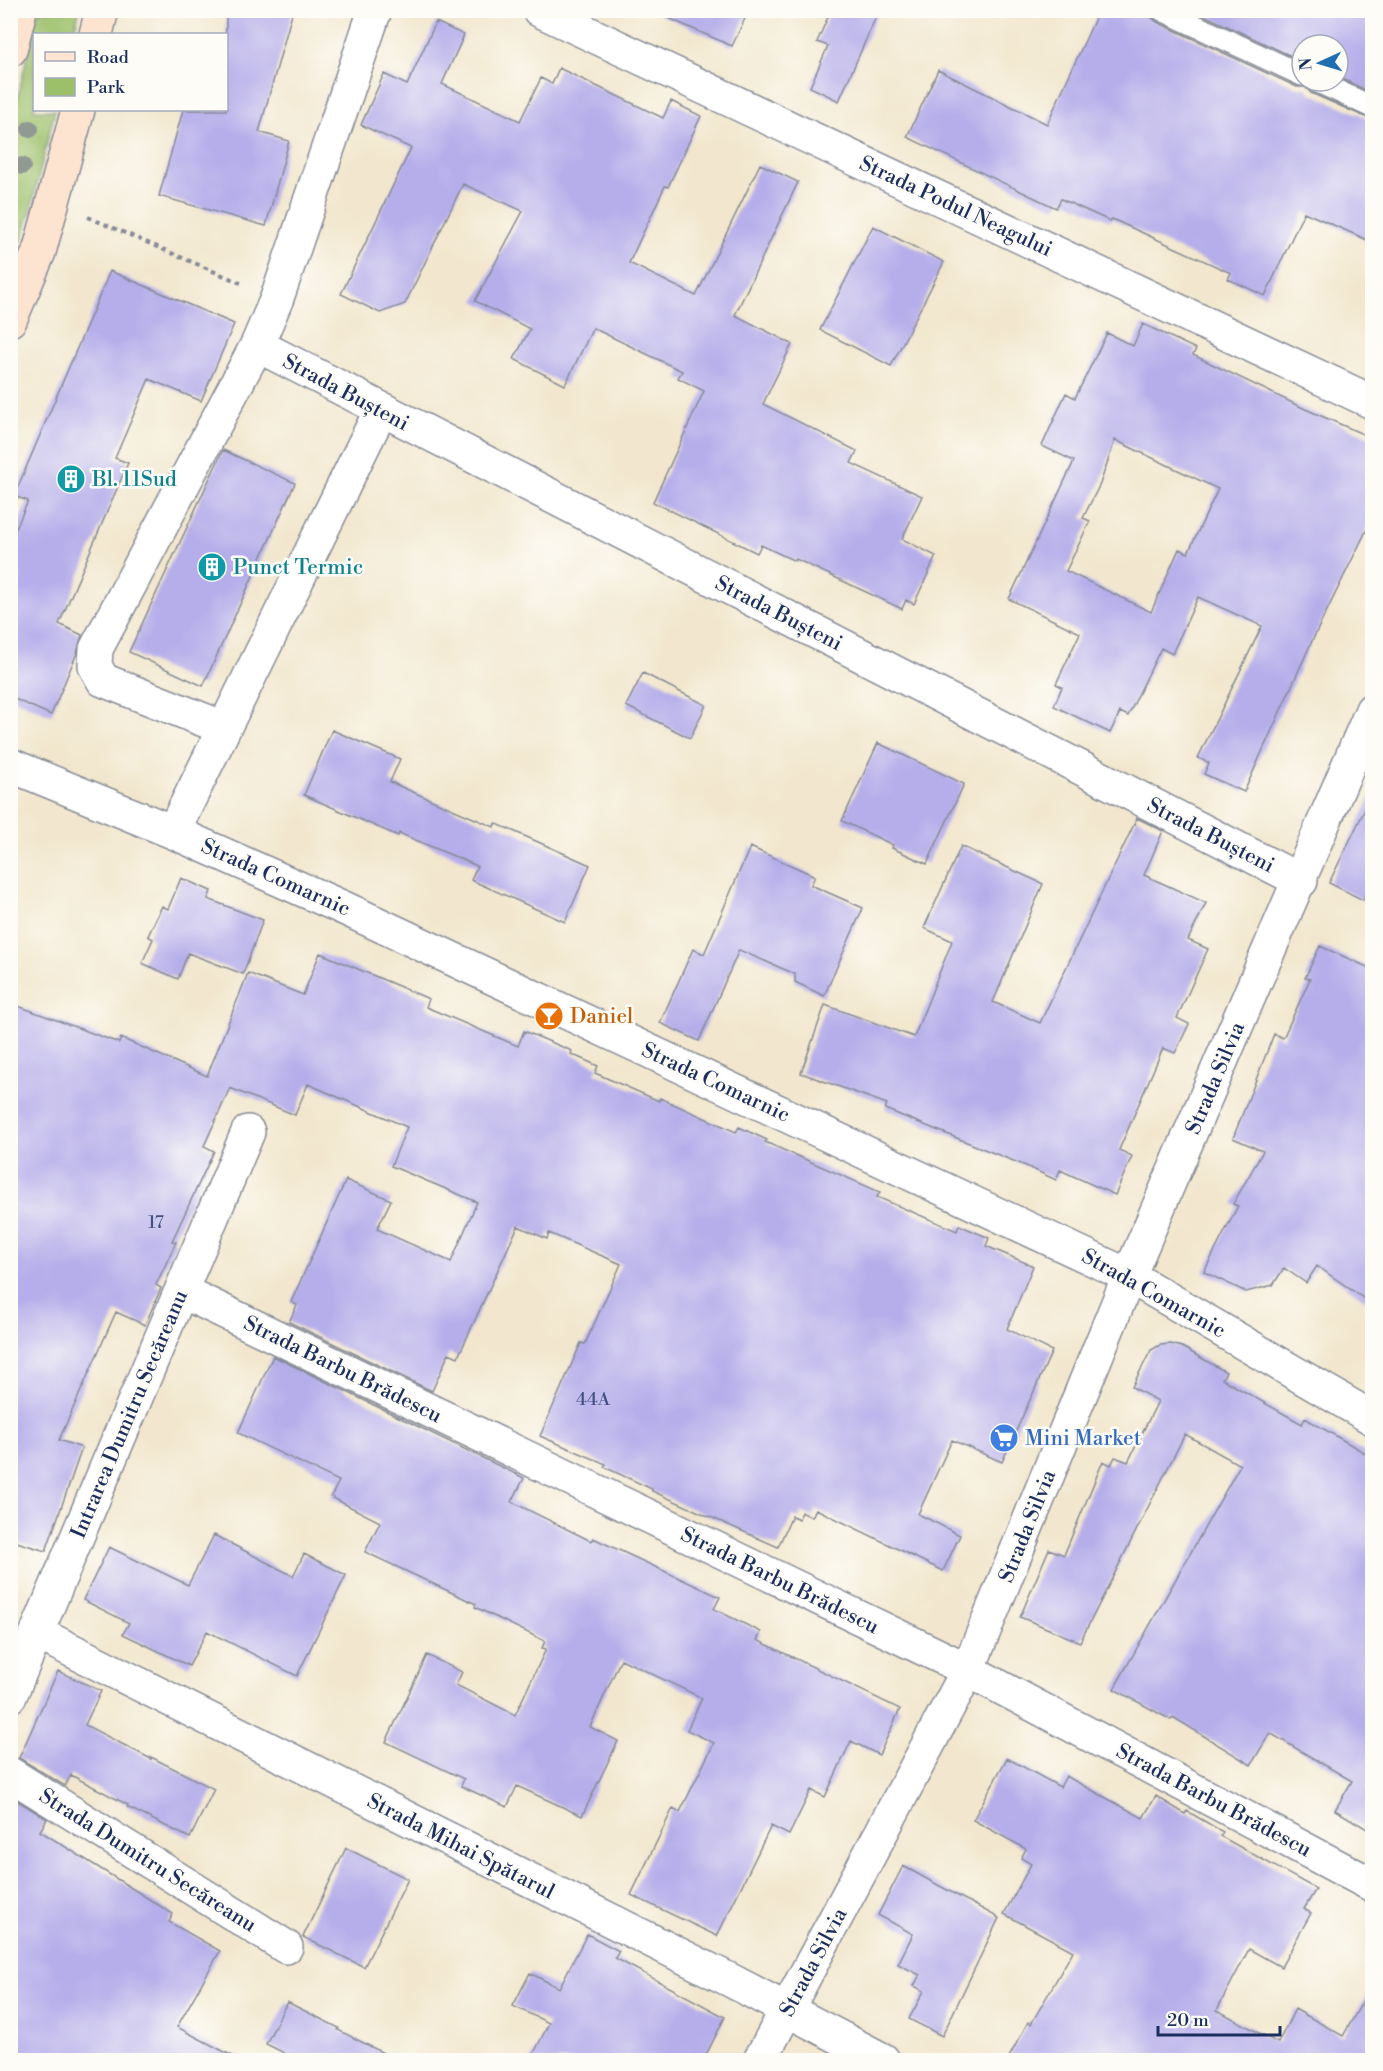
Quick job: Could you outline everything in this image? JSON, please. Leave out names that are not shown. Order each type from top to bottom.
[{"type":"main road","points":[[10,50],[20,10]]},
{"type":"main road","points":[[96,33],[102,10]]},
{"type":"main road","points":[[10,320],[39,252],[78,111]]},
{"type":"street","points":[[224,728],[103,680],[95,666],[96,649],[257,345],[277,298],[375,10]]},
{"type":"street","name":"Strada Podul Neagului","points":[[539,10],[1372,402]]},
{"type":"street","name":"Strada Bușteni","points":[[257,345],[1301,881]]},
{"type":"street","points":[[172,832],[381,410]]},
{"type":"street","name":"Strada Silvia","points":[[760,2061],[968,1670],[1129,1276],[1301,881],[1372,710]]},
{"type":"street","name":"Strada Comarnic","points":[[10,765],[172,832],[346,909],[1129,1276],[1372,1418]]},
{"type":"street","name":"Intrarea Dumitru Secăreanu","points":[[10,1696],[248,1132]]},
{"type":"street","name":"Strada Barbu Brădescu","points":[[181,1291],[968,1670],[1372,1885]]},
{"type":"street","name":"Strada Mihai Spătarul","points":[[37,1633],[788,2010],[883,2061]]},
{"type":"street","name":"Strada Dumitru Secăreanu","points":[[10,1774],[286,1947]]},
{"type":"lane","points":[[1162,10],[1290,69]]},
{"type":"lane","points":[[1342,93],[1372,107]]},
{"type":"path","points":[[88,217],[277,298]]},
{"type":"green space","points":[[38,11],[79,11],[74,33],[33,33],[33,111],[55,111],[30,213],[11,275],[11,124]]},
{"type":"building","points":[[226,10],[293,10],[259,132],[289,141],[266,226],[159,196],[183,111],[228,111],[228,33],[226,33]]},
{"type":"building","points":[[650,10],[749,10],[732,46]]},
{"type":"building","points":[[831,10],[879,10],[839,101],[810,87],[828,46],[817,42]]},
{"type":"building","points":[[1099,10],[1149,10],[1151,17],[1157,22],[1290,84],[1290,93],[1311,93],[1372,120],[1372,242],[1304,212],[1265,296],[1228,279],[1231,273],[1112,219],[1110,221],[1061,199],[1056,208],[907,137],[938,70],[1047,124]]},
{"type":"building","points":[[1193,10],[1372,10],[1372,93],[1350,83],[1350,33],[1290,33],[1290,55]]},
{"type":"building","points":[[436,22],[464,35],[442,84],[520,121],[541,78],[552,84],[559,68],[663,118],[671,101],[701,116],[629,263],[696,296],[760,164],[798,182],[735,315],[792,344],[763,404],[857,451],[851,463],[922,496],[902,539],[936,556],[914,604],[906,600],[902,609],[761,545],[757,553],[653,502],[704,391],[678,378],[682,371],[593,328],[565,385],[514,359],[530,329],[475,301],[523,211],[463,184],[405,304],[380,313],[341,294],[411,148],[361,125],[384,74],[407,85]]},
{"type":"building","points":[[873,226],[944,262],[891,366],[820,330]]},
{"type":"building","name":"Bl. 11Sud","points":[[110,271],[234,324],[201,401],[149,379],[115,458],[128,463],[59,624],[82,635],[77,653],[51,715],[10,697],[10,542],[28,501],[14,496]]},
{"type":"building","points":[[1143,324],[1196,349],[1193,355],[1303,408],[1372,438],[1372,519],[1312,641],[1244,792],[1204,774],[1209,763],[1198,758],[1262,626],[1198,597],[1172,654],[1161,648],[1128,716],[1120,712],[1110,733],[1054,706],[1062,687],[1056,684],[1080,633],[1009,599],[1074,461],[1042,446],[1066,393],[1075,398],[1107,333],[1133,346]],"holes":[[[1115,440],[1218,489],[1188,553],[1179,549],[1151,612],[1066,571],[1090,521],[1083,518],[1100,484]]]},
{"type":"building","name":"Punct Termic","points":[[223,450],[295,483],[203,686],[129,652]]},
{"type":"building","points":[[643,673],[706,705],[690,738],[626,706]]},
{"type":"building","points":[[332,730],[400,759],[390,782],[494,827],[495,823],[590,865],[565,922],[471,880],[477,866],[399,833],[398,836],[304,795]]},
{"type":"building","points":[[878,743],[964,784],[927,864],[842,821]]},
{"type":"building","points":[[1372,795],[1372,878],[1363,900],[1329,883]]},
{"type":"building","points":[[1137,818],[1163,831],[1144,875],[1206,903],[1188,940],[1208,949],[1177,1018],[1189,1024],[1175,1053],[1163,1048],[1119,1150],[1132,1156],[1115,1195],[1060,1170],[1056,1180],[885,1109],[887,1104],[801,1073],[825,1005],[914,1037],[952,941],[924,928],[961,846],[1043,884],[993,1002],[1040,1023]]},
{"type":"building","points":[[750,847],[815,876],[811,885],[863,908],[824,996],[795,982],[795,974],[739,950],[699,1041],[660,1023],[693,949],[704,954]]},
{"type":"building","points":[[181,878],[211,891],[208,899],[263,920],[243,974],[188,953],[178,979],[142,963],[153,939],[148,936],[162,906],[168,909]]},
{"type":"building","points":[[1320,946],[1372,969],[1372,1304],[1317,1266],[1306,1283],[1284,1268],[1273,1285],[1246,1292],[1204,1272],[1238,1206],[1233,1204],[1263,1151],[1233,1138],[1274,1034],[1283,1038],[1310,979],[1305,978]]},
{"type":"building","points":[[320,953],[429,999],[426,1007],[518,1046],[524,1031],[572,1051],[571,1054],[598,1066],[595,1073],[659,1101],[660,1098],[736,1132],[739,1127],[767,1140],[765,1142],[880,1192],[877,1197],[957,1231],[959,1225],[989,1238],[986,1246],[1033,1266],[1007,1329],[1052,1351],[1002,1462],[952,1440],[918,1514],[960,1535],[943,1571],[816,1509],[812,1517],[801,1512],[799,1519],[792,1516],[778,1547],[652,1491],[604,1467],[606,1464],[540,1436],[581,1343],[585,1344],[621,1264],[549,1233],[547,1239],[518,1226],[458,1357],[449,1353],[432,1391],[289,1322],[297,1305],[291,1302],[346,1180],[391,1200],[377,1229],[451,1262],[477,1202],[391,1166],[407,1127],[308,1084],[295,1115],[230,1088],[204,1146],[214,1151],[172,1241],[176,1242],[156,1285],[161,1288],[145,1325],[116,1312],[59,1440],[82,1448],[46,1551],[10,1540],[10,1003],[119,1043],[121,1038],[207,1076],[248,973],[303,995]]},
{"type":"building","points":[[1171,1344],[1182,1347],[1226,1372],[1222,1379],[1302,1424],[1305,1418],[1372,1457],[1372,1832],[1335,1810],[1352,1781],[1270,1733],[1251,1765],[1173,1717],[1171,1720],[1114,1689],[1240,1465],[1185,1434],[1080,1642],[1020,1617],[1049,1549],[1064,1555],[1103,1461],[1111,1465],[1115,1457],[1128,1462],[1158,1401],[1132,1387],[1151,1350],[1160,1345]]},
{"type":"building","points":[[273,1356],[524,1478],[512,1502],[591,1541],[593,1538],[720,1597],[714,1609],[761,1632],[757,1640],[900,1709],[879,1755],[851,1741],[825,1797],[811,1790],[789,1835],[771,1826],[717,1936],[631,1895],[673,1808],[680,1812],[714,1743],[687,1730],[702,1698],[621,1659],[590,1727],[618,1741],[582,1816],[517,1786],[507,1807],[461,1786],[464,1779],[386,1742],[427,1655],[462,1672],[456,1685],[515,1715],[546,1649],[542,1648],[545,1641],[475,1607],[476,1604],[365,1552],[380,1522],[331,1497],[339,1481],[238,1433]]},
{"type":"building","points":[[214,1535],[293,1576],[304,1554],[346,1575],[297,1676],[207,1631],[189,1666],[123,1634],[129,1623],[83,1600],[109,1547],[188,1585]]},
{"type":"building","points":[[58,1671],[101,1691],[85,1725],[214,1789],[190,1838],[127,1807],[128,1805],[71,1775],[65,1786],[19,1758]]},
{"type":"building","points":[[1007,1758],[1060,1787],[1066,1776],[1143,1818],[1156,1796],[1185,1814],[1187,1811],[1223,1832],[1220,1836],[1316,1889],[1304,1909],[1311,1913],[1281,1967],[1249,1949],[1217,2010],[1278,2043],[1295,2009],[1343,2036],[1372,1985],[1372,2061],[1007,2061],[1028,2022],[1031,2024],[1073,1951],[1004,1914],[1031,1864],[1021,1858],[1026,1849],[973,1820]]},
{"type":"building","points":[[10,1796],[47,1819],[40,1831],[173,1914],[169,1922],[220,1951],[177,2027],[242,2061],[10,2061]]},
{"type":"building","points":[[346,1848],[408,1879],[364,1967],[303,1937]]},
{"type":"building","points":[[903,1866],[999,1918],[942,2036],[909,2019],[924,1991],[914,1986],[920,1975],[898,1964],[913,1934],[878,1915]]},
{"type":"building","points":[[587,1934],[619,1951],[615,1958],[725,2017],[703,2061],[530,2061],[549,2023],[513,2006],[530,1973],[559,1988]]},
{"type":"building","points":[[287,2002],[399,2061],[300,2061],[266,2044]]},
{"type":"place","name":"Bl. 11Sud","points":[[71,479]]},
{"type":"place","name":"Punct Termic","points":[[212,567]]},
{"type":"place","name":"Daniel","points":[[549,1016]]},
{"type":"place","name":"Mini Market","points":[[1004,1438]]}]
